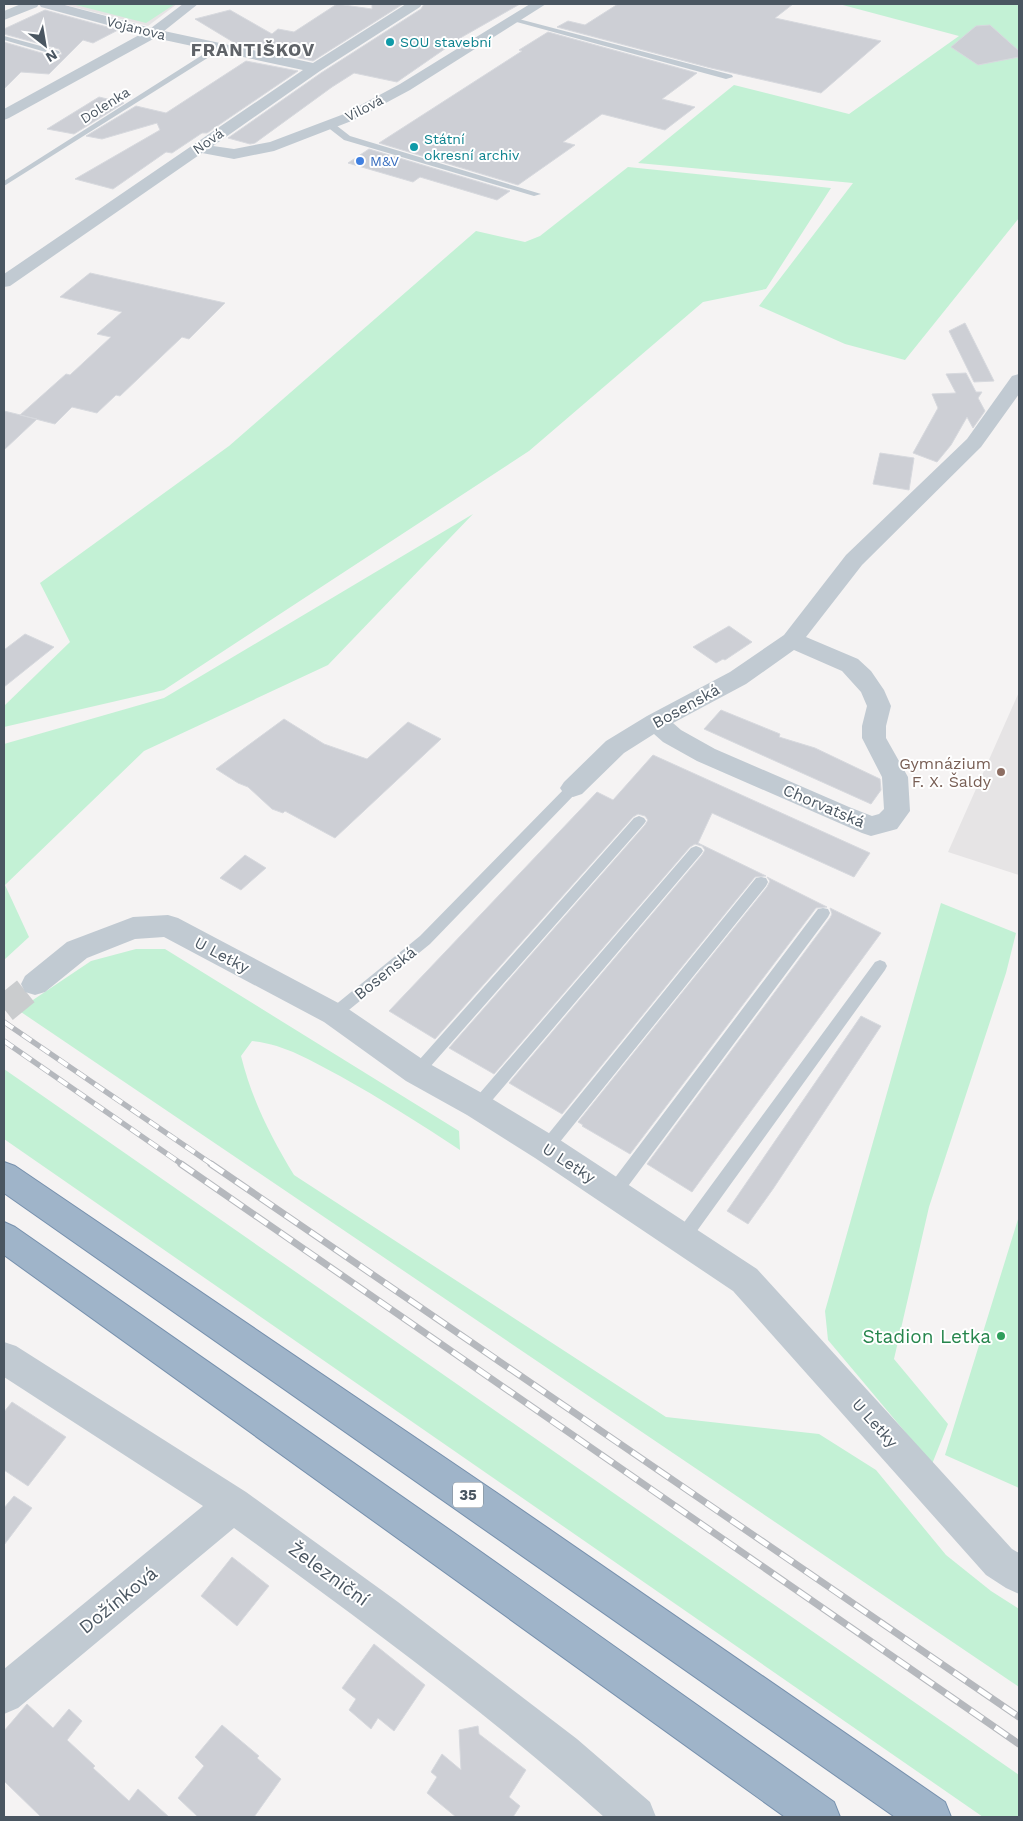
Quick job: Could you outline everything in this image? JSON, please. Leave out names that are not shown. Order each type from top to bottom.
[{"type":"highway","name":"35","points":[[4,1176],[473,1498],[930,1817]]},
{"type":"highway","points":[[4,1237],[444,1548],[819,1817]]},
{"type":"street","points":[[4,16],[32,4]]},
{"type":"street","name":"Vojanova","points":[[46,4],[153,33],[315,68]]},
{"type":"street","points":[[4,115],[153,33],[191,4]]},
{"type":"street","name":"Nová","points":[[4,282],[315,68],[415,4]]},
{"type":"street","name":"Vilová","points":[[198,148],[234,154],[274,146],[349,117],[404,87],[539,4]]},
{"type":"street","name":"Bosenská","points":[[573,788],[615,747],[656,722],[738,678],[792,640],[854,560],[974,443],[1019,380]]},
{"type":"street","name":"Chorvatská","points":[[656,722],[672,736],[706,755],[840,814],[871,826],[888,822],[897,811],[894,777],[874,738],[874,726],[879,706],[872,690],[863,677],[850,665],[792,640]]},
{"type":"street","name":"U Letky","points":[[35,984],[77,950],[133,928],[168,926],[334,1014],[417,1072],[478,1106],[546,1148],[683,1237],[745,1280],[999,1562],[1019,1575]]},
{"type":"street","name":"Železniční","points":[[4,1358],[233,1506],[408,1633],[563,1753],[635,1817]]},
{"type":"street","name":"Dožínková","points":[[4,1694],[233,1506]]},
{"type":"lane","points":[[515,20],[729,77]]},
{"type":"lane","points":[[4,38],[56,53]]},
{"type":"lane","name":"Dolenka","points":[[4,184],[220,48]]},
{"type":"lane","points":[[329,124],[347,138],[537,194]]},
{"type":"lane","name":"Bosenská","points":[[334,1014],[425,940],[573,788]]},
{"type":"lane","points":[[417,1072],[640,821]]},
{"type":"lane","points":[[478,1106],[696,852]]},
{"type":"lane","points":[[546,1148],[761,882]]},
{"type":"lane","points":[[614,1192],[823,913]]},
{"type":"lane","points":[[683,1237],[880,966]]},
{"type":"shaded area","points":[[62,4],[177,4],[148,26]]},
{"type":"shaded area","name":"Gymnázium F. X. Šaldy","points":[[1019,692],[1019,875],[948,852]]},
{"type":"green space","points":[[72,4],[175,4],[146,23]]},
{"type":"green space","points":[[839,4],[1019,4],[1019,218],[905,360],[845,344],[759,306],[853,183],[638,163],[734,85],[849,114],[959,36]]},
{"type":"green space","points":[[628,167],[831,188],[766,289],[703,302],[529,451],[164,690],[4,727],[4,706],[70,642],[40,583],[229,446],[476,231],[525,242],[540,236]]},
{"type":"green space","points":[[473,514],[328,665],[144,751],[5,885],[29,937],[4,960],[4,744],[164,698]]},
{"type":"green space","points":[[941,903],[1016,933],[1006,973],[929,1207],[894,1359],[948,1424],[932,1464],[828,1340],[825,1311]]},
{"type":"green space","points":[[136,949],[165,949],[459,1131],[460,1150],[416,1121],[319,1065],[287,1049],[252,1041],[241,1056],[245,1072],[263,1118],[294,1175],[666,1417],[819,1434],[876,1470],[946,1555],[991,1591],[1019,1609],[1019,1687],[18,1010],[91,961]]},
{"type":"green space","points":[[4,1069],[1019,1775],[1019,1817],[983,1817],[4,1139]]},
{"type":"green space","name":"Stadion Letka","points":[[1019,1216],[1019,1488],[945,1455]]},
{"type":"building","points":[[337,4],[372,9],[372,4],[403,4],[313,61],[238,45],[195,19],[230,10],[272,34],[278,29],[294,32]]},
{"type":"building","points":[[424,4],[520,4],[462,37],[397,82],[354,73],[255,143],[250,144],[228,138],[321,73],[421,9]]},
{"type":"building","points":[[618,4],[793,4],[775,18],[881,41],[821,93],[711,68],[557,27],[568,21],[585,25]]},
{"type":"building","points":[[45,10],[118,30],[93,43],[83,40],[49,74],[21,72],[4,89],[4,42],[55,57],[62,54],[59,49],[4,34],[4,29]]},
{"type":"building","points":[[990,25],[1019,51],[1019,57],[978,65],[951,47],[976,26]]},
{"type":"building","points":[[548,32],[697,73],[662,99],[695,107],[665,130],[602,114],[563,142],[575,145],[518,185],[379,143],[522,51],[519,50]]},
{"type":"building","points":[[246,61],[298,71],[207,133],[202,133],[172,153],[166,152],[113,189],[75,179],[160,130],[157,123],[102,139],[86,136],[136,106],[166,113]]},
{"type":"building","points":[[99,97],[124,103],[74,134],[47,129]]},
{"type":"building","points":[[369,149],[510,191],[497,200],[420,177],[413,182],[348,163]]},
{"type":"building","points":[[90,273],[225,303],[189,339],[182,337],[120,396],[116,395],[97,413],[72,407],[55,424],[20,415],[66,374],[70,375],[111,337],[97,334],[122,312],[60,297]]},
{"type":"building","points":[[965,323],[994,381],[974,382],[949,331]]},
{"type":"building","points":[[966,373],[976,392],[982,392],[978,398],[985,411],[973,428],[967,417],[951,445],[937,462],[913,453],[938,408],[932,394],[956,393],[946,374]]},
{"type":"building","points":[[4,411],[37,419],[4,450]]},
{"type":"building","points":[[880,453],[914,458],[909,490],[873,484]]},
{"type":"building","points":[[729,626],[752,642],[725,660],[723,659],[716,663],[693,647]]},
{"type":"building","points":[[25,634],[54,647],[4,687],[4,650]]},
{"type":"building","points":[[721,710],[780,734],[779,737],[815,748],[880,779],[881,790],[871,804],[704,729]]},
{"type":"building","points":[[284,719],[324,744],[367,759],[408,722],[441,739],[335,838],[285,811],[283,813],[272,809],[248,787],[216,769]]},
{"type":"building","points":[[653,755],[870,853],[854,877],[712,813],[698,843],[766,876],[755,877],[562,1114],[509,1083],[702,855],[705,850],[702,846],[695,844],[690,847],[494,1074],[449,1048],[645,825],[648,820],[645,816],[638,814],[633,817],[435,1039],[389,1011],[597,792],[613,800]]},
{"type":"building","points":[[245,855],[266,868],[241,890],[220,878]]},
{"type":"building","points":[[767,877],[827,907],[816,908],[630,1154],[582,1126],[578,1122],[767,887],[770,881]]},
{"type":"building","points":[[830,908],[881,933],[692,1192],[647,1164],[830,918],[832,914]]},
{"type":"building","points":[[861,1016],[881,1026],[748,1224],[727,1211]]},
{"type":"building","points":[[12,1402],[66,1437],[28,1486],[4,1470],[4,1412]]},
{"type":"building","points":[[14,1496],[32,1508],[4,1545],[4,1508]]},
{"type":"building","points":[[232,1557],[269,1586],[237,1626],[201,1596]]},
{"type":"building","points":[[374,1644],[425,1685],[394,1731],[378,1718],[371,1729],[349,1710],[356,1699],[342,1688]]},
{"type":"building","points":[[27,1704],[53,1728],[69,1709],[82,1721],[67,1740],[95,1766],[93,1768],[129,1801],[138,1789],[169,1817],[41,1817],[4,1781],[4,1731]]},
{"type":"building","points":[[222,1725],[259,1756],[257,1758],[281,1779],[254,1817],[198,1817],[178,1798],[204,1766],[195,1757]]},
{"type":"building","points":[[478,1726],[479,1734],[526,1770],[509,1797],[520,1806],[513,1817],[456,1817],[427,1793],[437,1777],[431,1772],[442,1754],[461,1770],[459,1730]]},
{"type":"tunnel","points":[[4,1009],[35,984]]},
{"type":"railway","points":[[4,1022],[213,1165]]},
{"type":"railway","points":[[4,1041],[183,1165]]},
{"type":"railway","points":[[181,1164],[1019,1744]]},
{"type":"railway","points":[[211,1164],[1019,1717]]},
{"type":"place","name":"SOU stavební","points":[[390,42]]},
{"type":"place","name":"Státní okresní archiv","points":[[414,147]]},
{"type":"place","name":"M&V","points":[[360,161]]},
{"type":"place","name":"Gymnázium F. X. Šaldy","points":[[1001,772]]},
{"type":"place","name":"Stadion Letka","points":[[1001,1336]]},
{"type":"district","name":"FRANTIŠKOV","points":[[253,49]]}]
